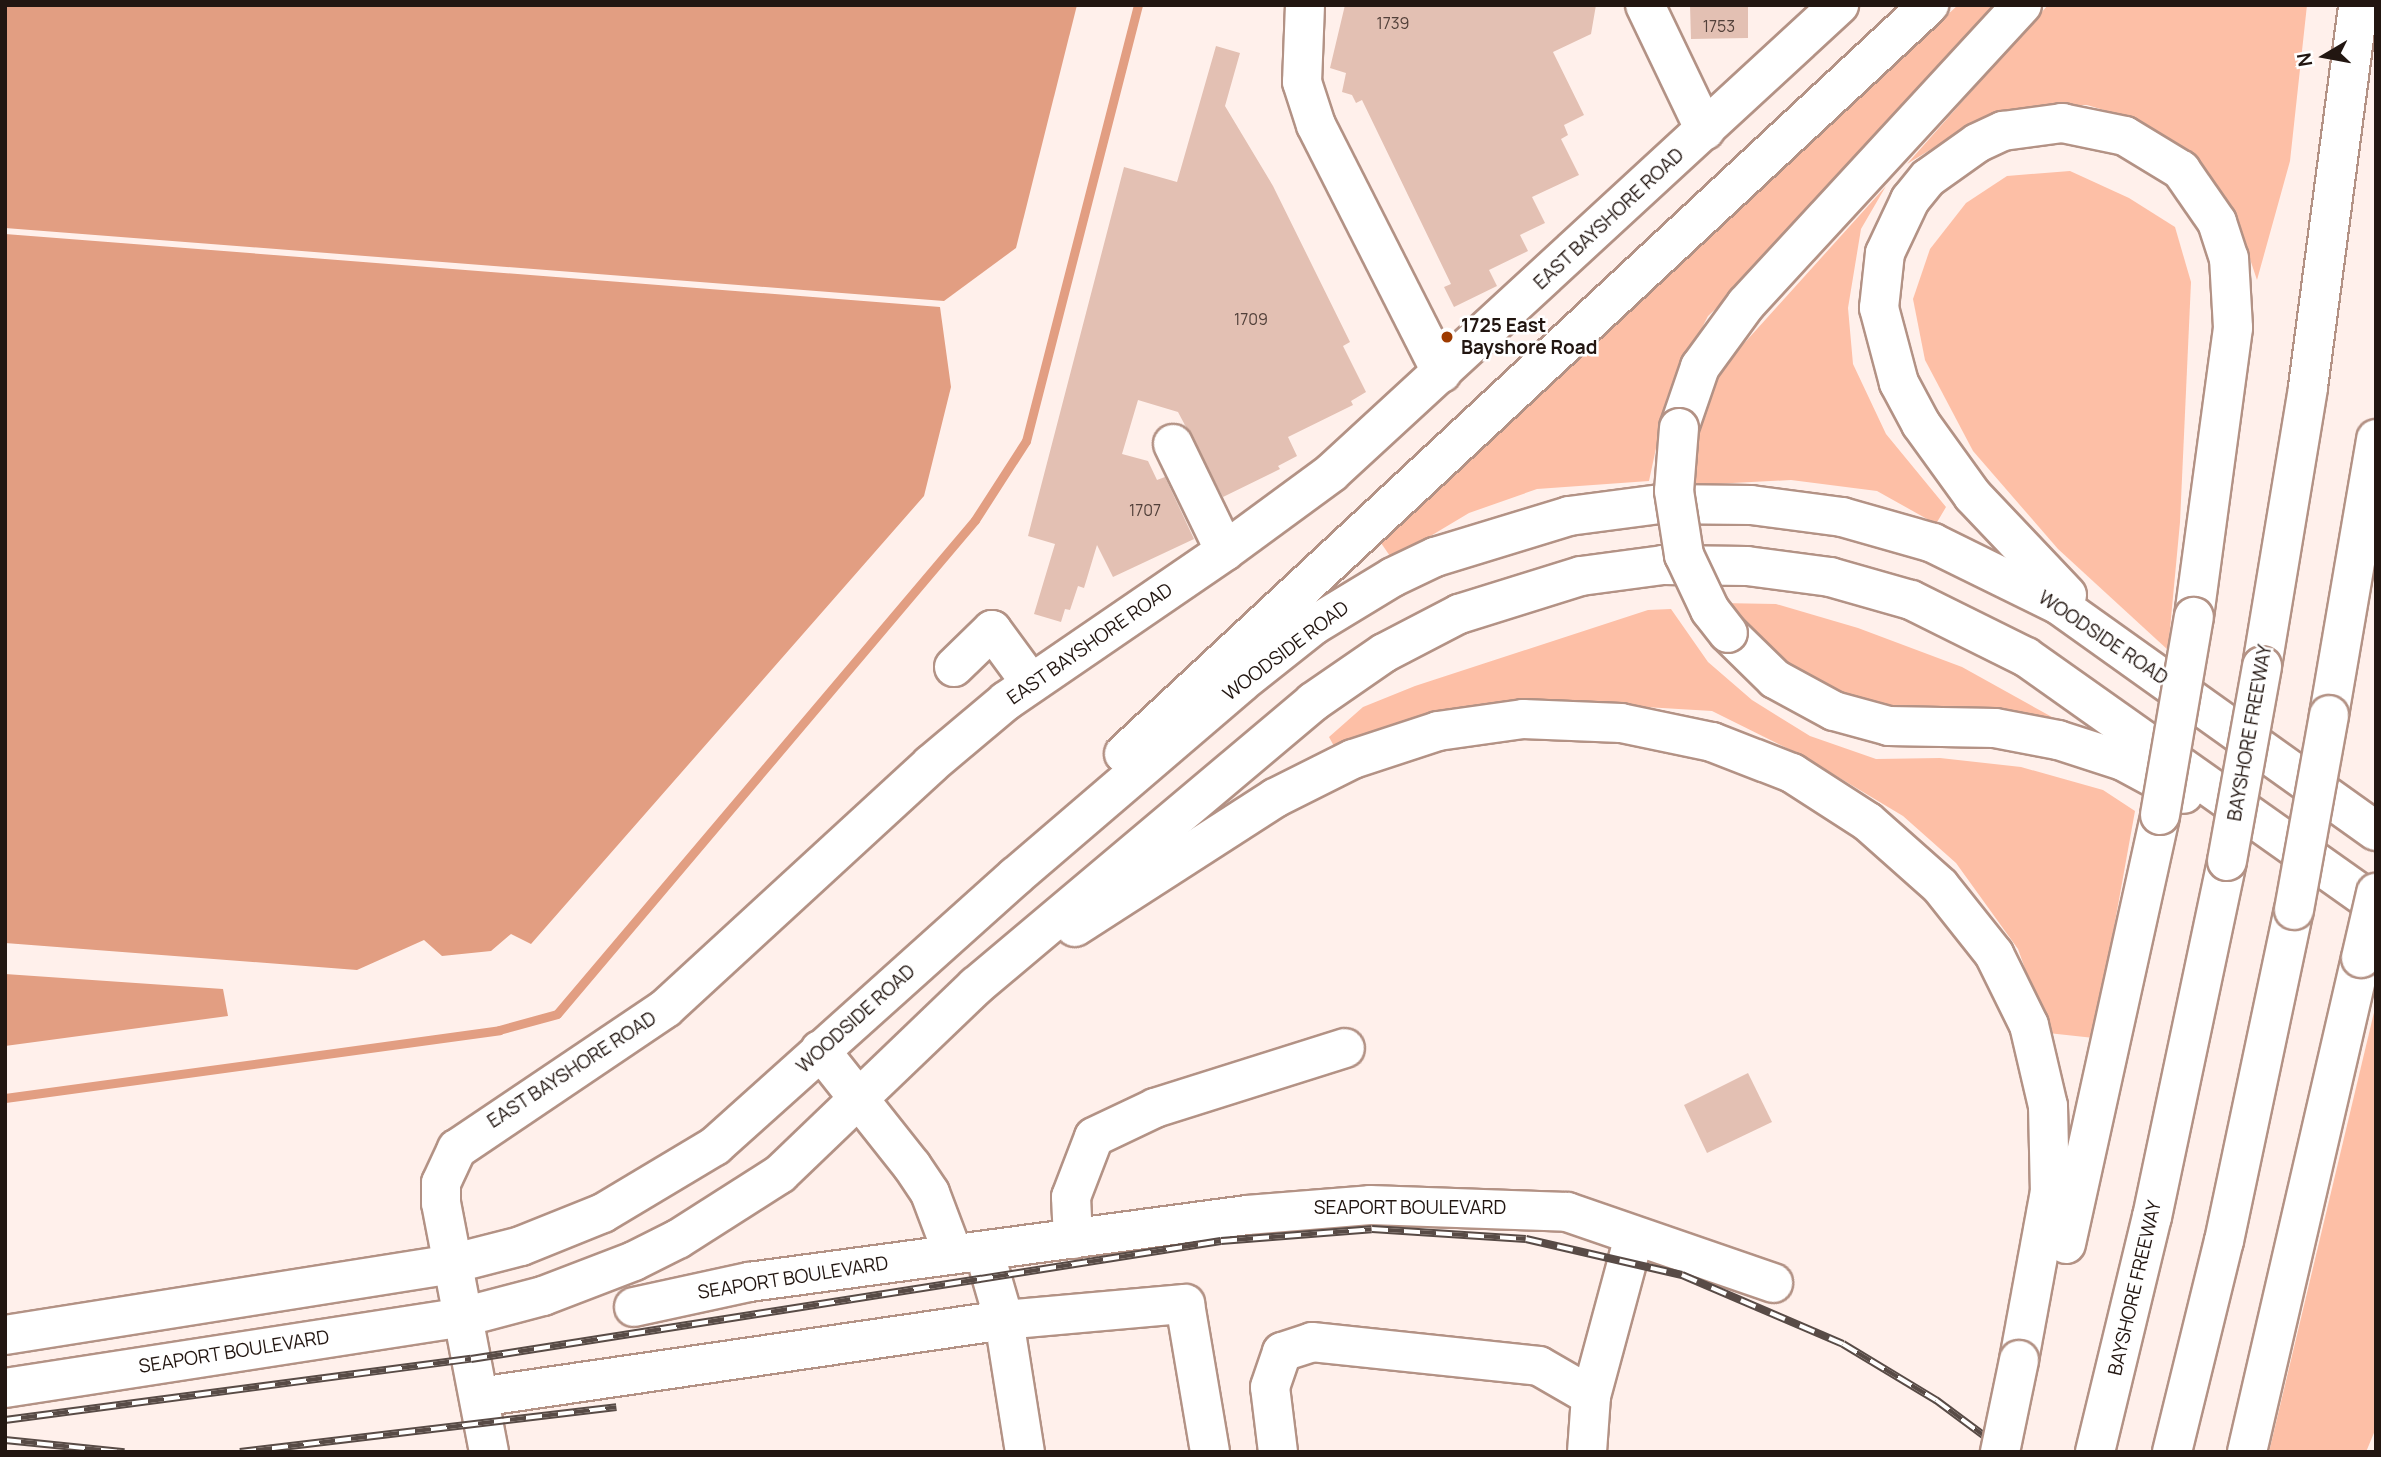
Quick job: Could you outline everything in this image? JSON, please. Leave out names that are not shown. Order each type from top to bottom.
[{"type":"main road","points":[[1305,5],[1302,82],[1315,125],[1443,373]]},
{"type":"main road","points":[[1645,5],[1705,130]]},
{"type":"main road","points":[[1016,876],[1141,734],[1929,5]]},
{"type":"main road","points":[[2022,5],[1746,304],[1700,367],[1679,428],[1674,491],[1684,555],[1710,610],[1728,633],[1784,685],[1860,720],[1917,729],[2026,732],[2123,761],[2376,906]]},
{"type":"main road","name":"BAYSHORE FREEWAY","points":[[2096,1446],[2152,1217],[2227,860],[2308,387],[2358,5]]},
{"type":"main road","name":"EAST BAYSHORE ROAD","points":[[481,1447],[479,1397],[451,1264],[441,1183],[457,1149],[666,1008],[931,764],[1031,683],[1225,551],[1331,473],[1443,373],[1834,7]]},
{"type":"main road","points":[[2000,1452],[2027,1368],[2160,815],[2194,617],[2232,328],[2229,258],[2217,222],[2180,170],[2125,136],[2062,123],[2003,131],[1977,143],[1928,178],[1896,225],[1880,280],[1885,341],[1921,424],[1973,496],[2060,588],[2166,681]]},
{"type":"main road","points":[[2172,1452],[2224,1241],[2294,911],[2376,439]]},
{"type":"main road","points":[[1173,444],[1225,551]]},
{"type":"main road","name":"WOODSIDE ROAD","points":[[451,1264],[526,1244],[644,1193],[715,1146],[1016,876],[1241,682],[1352,601],[1393,577],[1477,541],[1613,508],[1751,505],[1796,509],[1887,528],[1975,561],[2059,605],[2375,830]]},
{"type":"main road","points":[[463,1317],[579,1283],[678,1240],[780,1174],[922,1036],[1313,702],[1384,653],[1459,614],[1518,592],[1581,576],[1663,565],[1788,569],[1870,587],[1950,616],[2026,657],[2376,906]]},
{"type":"main road","points":[[954,667],[1001,621],[1031,683]]},
{"type":"main road","points":[[922,1036],[1047,946],[1275,799],[1396,742],[1479,724],[1570,718],[1668,730],[1712,742],[1792,773],[1877,830],[1948,894],[1994,954],[2014,988],[2040,1060],[2051,1148],[2046,1231],[2018,1452]]},
{"type":"main road","points":[[2247,1452],[2376,893]]},
{"type":"main road","points":[[1073,1240],[1071,1197],[1094,1137],[1155,1108],[1345,1048]]},
{"type":"main road","points":[[820,1050],[860,1096],[930,1193],[968,1252],[1004,1321],[1025,1452]]},
{"type":"main road","name":"SEAPORT BOULEVARD","points":[[634,1307],[749,1282],[1247,1215],[1370,1205],[1533,1207],[1567,1212],[1773,1283]]},
{"type":"main road","points":[[1587,1452],[1591,1396],[1634,1237]]},
{"type":"main road","points":[[5,1335],[451,1264]]},
{"type":"main road","points":[[479,1397],[1004,1321],[1185,1304],[1210,1452]]},
{"type":"main road","name":"SEAPORT BOULEVARD","points":[[5,1388],[463,1317]]},
{"type":"main road","points":[[1278,1452],[1270,1387],[1282,1352],[1312,1342],[1539,1366],[1591,1396]]},
{"type":"shaded area","points":[[5,5],[1077,5],[1016,248],[944,301],[5,228]]},
{"type":"shaded area","points":[[1958,5],[2004,5],[1770,258],[1708,316],[1667,397],[1649,481],[1537,489],[1469,513],[1392,559],[1381,543]]},
{"type":"shaded area","points":[[2048,5],[2307,5],[2290,161],[2257,280],[2234,211],[2196,156],[2137,120],[2087,105],[2037,105],[1979,120],[1907,164]]},
{"type":"shaded area","points":[[2070,171],[2129,198],[2175,227],[2191,282],[2180,522],[2168,650],[2058,549],[1973,451],[1925,360],[1913,299],[1930,249],[1966,203],[2007,176]]},
{"type":"shaded area","points":[[1886,186],[1861,229],[1848,308],[1853,364],[1886,434],[1946,507],[1936,524],[1877,491],[1791,480],[1694,485],[1692,444],[1711,380]]},
{"type":"shaded area","points":[[5,234],[940,307],[951,387],[924,496],[531,944],[511,934],[491,951],[442,956],[424,940],[357,970],[5,943]]},
{"type":"shaded area","points":[[1720,603],[1776,604],[1858,628],[1962,667],[2061,722],[1922,720],[1806,685]]},
{"type":"shaded area","points":[[1671,609],[1708,662],[1752,700],[1810,736],[1876,759],[1940,758],[2021,767],[2103,790],[2135,811],[2094,1038],[2048,1033],[2018,949],[1956,863],[1903,816],[1803,756],[1712,711],[1595,704],[1463,708],[1335,748],[1329,737],[1363,707],[1415,686],[1648,610]]},
{"type":"shaded area","points":[[5,974],[223,989],[228,1016],[5,1046]]},
{"type":"shaded area","points":[[2376,1004],[2376,1428],[2366,1452],[2269,1452]]},
{"type":"building","points":[[1345,5],[1596,5],[1591,34],[1553,52],[1584,115],[1564,125],[1568,135],[1561,139],[1579,175],[1532,197],[1545,223],[1520,235],[1528,251],[1489,270],[1497,286],[1454,307],[1444,287],[1451,284],[1362,100],[1356,103],[1352,95],[1342,92],[1346,73],[1330,68]]},
{"type":"building","points":[[1690,5],[1748,5],[1748,38],[1691,39]]},
{"type":"building","points":[[1216,46],[1240,53],[1225,106],[1273,186],[1350,342],[1343,346],[1366,392],[1351,401],[1353,405],[1288,437],[1297,456],[1278,466],[1280,469],[1223,497],[1178,412],[1138,400],[1122,454],[1148,461],[1157,480],[1165,477],[1194,539],[1113,577],[1097,545],[1084,588],[1078,586],[1070,610],[1065,609],[1061,622],[1034,614],[1055,544],[1028,536],[1124,167],[1177,182]]},
{"type":"building","points":[[1748,1073],[1772,1122],[1707,1153],[1684,1105]]},
{"type":"waterway","points":[[5,1098],[499,1030],[557,1014],[975,520],[1026,441],[1138,5]]},
{"type":"railway","points":[[5,1420],[471,1359],[1221,1241],[1372,1229],[1526,1239],[1682,1275],[1843,1344],[1936,1400],[2006,1452]]},
{"type":"railway","points":[[240,1452],[616,1407]]},
{"type":"railway","points":[[5,1440],[124,1452]]},
{"type":"place","name":"1725 East Bayshore Road","points":[[1447,337]]}]
